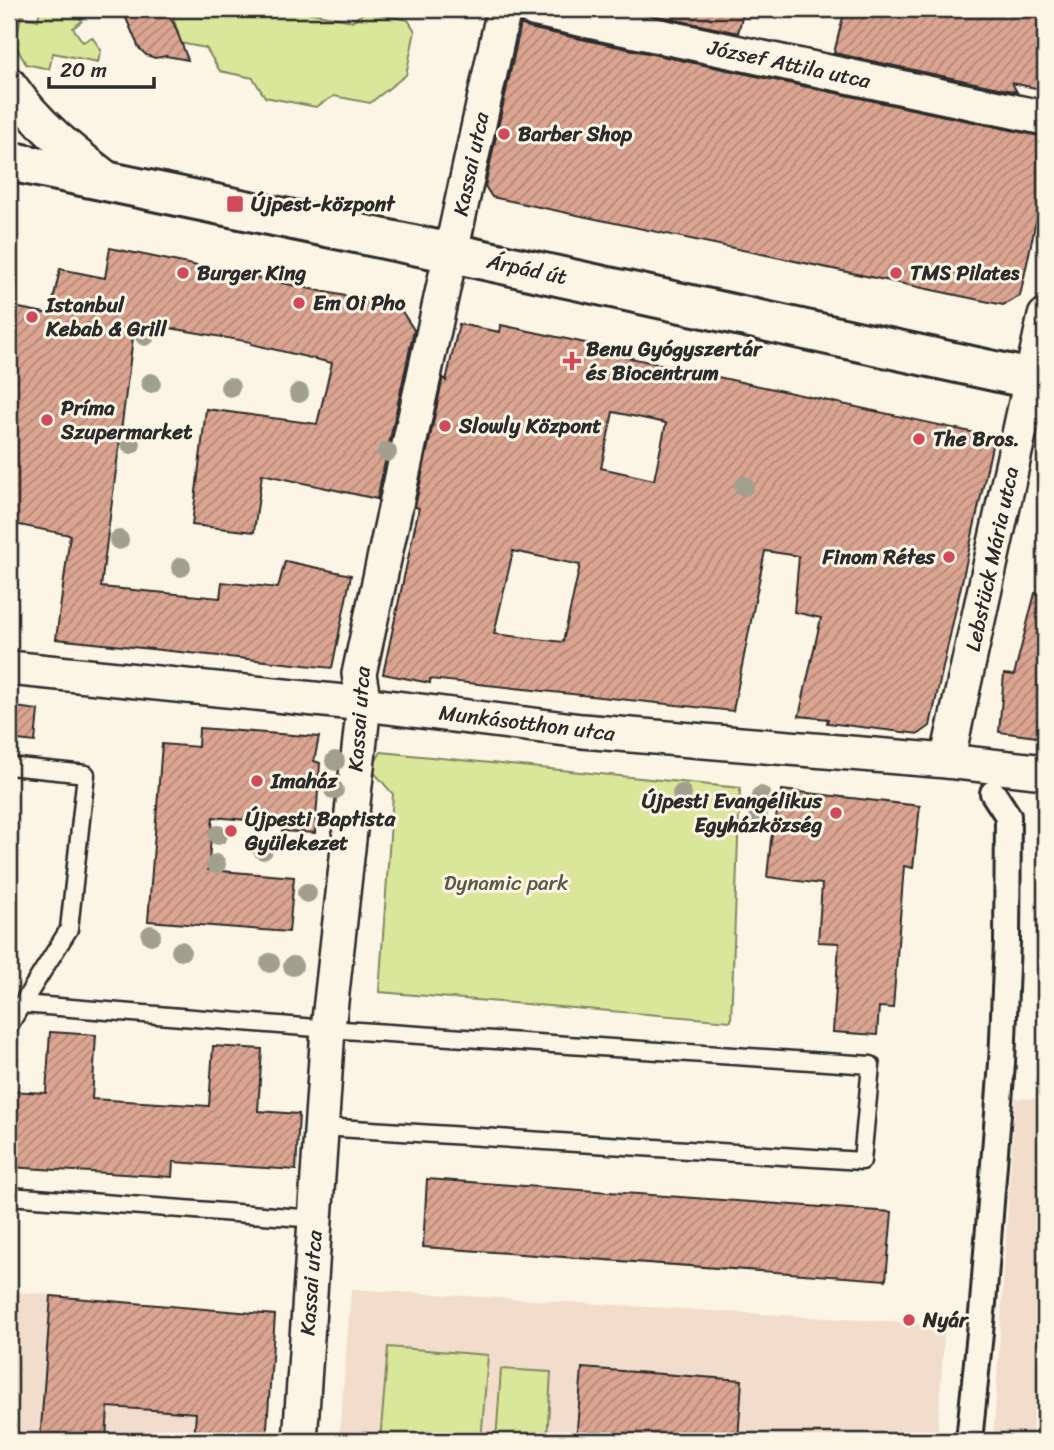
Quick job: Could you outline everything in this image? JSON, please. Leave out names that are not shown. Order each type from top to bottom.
[{"type":"main road","name":"Árpád út","points":[[9,161],[452,253],[1039,381]]},
{"type":"street","name":"Kassai utca","points":[[300,1441],[328,1029],[364,704],[359,674],[504,9]]},
{"type":"street","name":"József Attila utca","points":[[533,9],[1045,118]]},
{"type":"street","points":[[9,84],[20,101],[45,128],[109,180]]},
{"type":"street","name":"Lebstück Mária utca","points":[[947,761],[1039,381],[1045,316]]},
{"type":"street","name":"Munkásotthon utca","points":[[9,668],[364,704],[582,731],[947,761],[1045,772]]},
{"type":"street","points":[[969,1441],[1001,1076],[1007,942],[1008,816],[993,793]]},
{"type":"lane","points":[[9,766],[86,774],[69,929],[9,1026]]},
{"type":"lane","points":[[22,1004],[328,1029],[872,1065],[862,1161],[322,1127]]},
{"type":"lane","points":[[9,1196],[316,1219]]},
{"type":"shaded area","points":[[1015,1098],[1045,1099],[1045,1441],[993,1441]]},
{"type":"shaded area","points":[[351,1289],[945,1325],[937,1441],[339,1441]]},
{"type":"shaded area","points":[[9,1291],[275,1315],[266,1441],[9,1441]]},
{"type":"green space","points":[[40,9],[74,9],[82,21],[73,28],[83,42],[92,37],[101,50],[98,62],[53,53],[49,69],[26,64],[15,45],[21,16],[38,20]]},
{"type":"green space","points":[[173,9],[306,9],[308,12],[352,21],[365,12],[408,20],[415,31],[406,75],[370,103],[334,96],[316,107],[265,97],[253,78],[220,71],[206,48],[179,43]]},
{"type":"green space","name":"Dynamic park","points":[[381,752],[740,788],[731,1021],[379,992],[393,794],[371,769]]},
{"type":"green space","points":[[388,1347],[488,1355],[481,1441],[380,1441]]},
{"type":"green space","points":[[501,1369],[551,1372],[547,1441],[496,1441]]},
{"type":"building","points":[[122,9],[164,9],[174,24],[188,60],[146,55],[139,48]]},
{"type":"building","points":[[624,9],[744,9],[738,33]]},
{"type":"building","points":[[845,9],[1045,9],[1045,90],[1012,83],[1017,92],[834,53]]},
{"type":"building","points":[[521,24],[529,28],[1044,137],[1045,179],[1020,296],[1003,305],[492,197],[485,186]]},
{"type":"building","points":[[110,248],[399,307],[414,330],[377,499],[262,474],[254,532],[192,525],[206,409],[317,424],[332,363],[251,342],[135,322],[101,587],[220,598],[222,582],[278,588],[285,561],[351,575],[332,668],[56,639],[70,535],[9,523],[9,306],[50,314],[60,269],[105,278]]},
{"type":"building","points":[[459,324],[500,332],[501,325],[604,347],[603,352],[994,437],[930,726],[919,734],[827,723],[828,719],[799,716],[821,618],[794,612],[799,556],[765,551],[733,711],[430,679],[430,683],[383,674],[419,508],[415,507],[443,377],[446,381]],"holes":[[[613,412],[666,423],[654,480],[601,468]],[[513,551],[580,565],[563,642],[494,634]]]},
{"type":"building","points":[[1035,593],[1045,594],[1045,738],[999,732],[1004,674],[1014,675]]},
{"type":"building","points":[[9,706],[38,710],[35,742],[9,739]]},
{"type":"building","name":"Újpesti Baptista Gyülekezet","points":[[199,728],[319,737],[314,761],[320,763],[315,833],[282,831],[283,823],[213,817],[208,870],[294,877],[289,932],[148,921],[162,744],[198,747]]},
{"type":"building","points":[[782,790],[920,806],[913,868],[904,866],[893,1008],[879,1007],[877,1035],[833,1032],[839,943],[818,942],[822,884],[767,877],[771,840]]},
{"type":"building","points":[[50,1032],[96,1035],[92,1099],[209,1106],[213,1046],[262,1049],[258,1111],[299,1114],[296,1170],[173,1162],[172,1177],[9,1167],[9,1091],[46,1093]]},
{"type":"building","points":[[427,1179],[892,1212],[886,1280],[423,1247]]},
{"type":"building","points":[[51,1296],[275,1315],[266,1441],[194,1441],[196,1413],[108,1407],[106,1441],[40,1441]]},
{"type":"building","points":[[582,1368],[742,1380],[738,1441],[576,1441]]},
{"type":"place","name":"Barber Shop","points":[[504,134]]},
{"type":"place","name":"Újpest-központ","points":[[235,204]]},
{"type":"place","name":"Burger King","points":[[183,273]]},
{"type":"place","name":"TMS Pilates","points":[[896,273]]},
{"type":"place","name":"Em Oi Pho","points":[[299,303]]},
{"type":"place","name":"Istanbul Kebab & Grill","points":[[32,317]]},
{"type":"place","name":"Benu Gyógyszertár és Biocentrum","points":[[572,361]]},
{"type":"place","name":"Príma Szupermarket","points":[[47,420]]},
{"type":"place","name":"Slowly Központ","points":[[445,426]]},
{"type":"place","name":"The Bros.","points":[[919,439]]},
{"type":"place","name":"Finom Rétes","points":[[949,557]]},
{"type":"place","name":"Imaház","points":[[257,781]]},
{"type":"place","name":"Újpesti Evangélikus Egyházközség","points":[[836,813]]},
{"type":"place","name":"Újpesti Baptista Gyülekezet","points":[[231,831]]},
{"type":"place","name":"Nyár","points":[[909,1320]]}]
